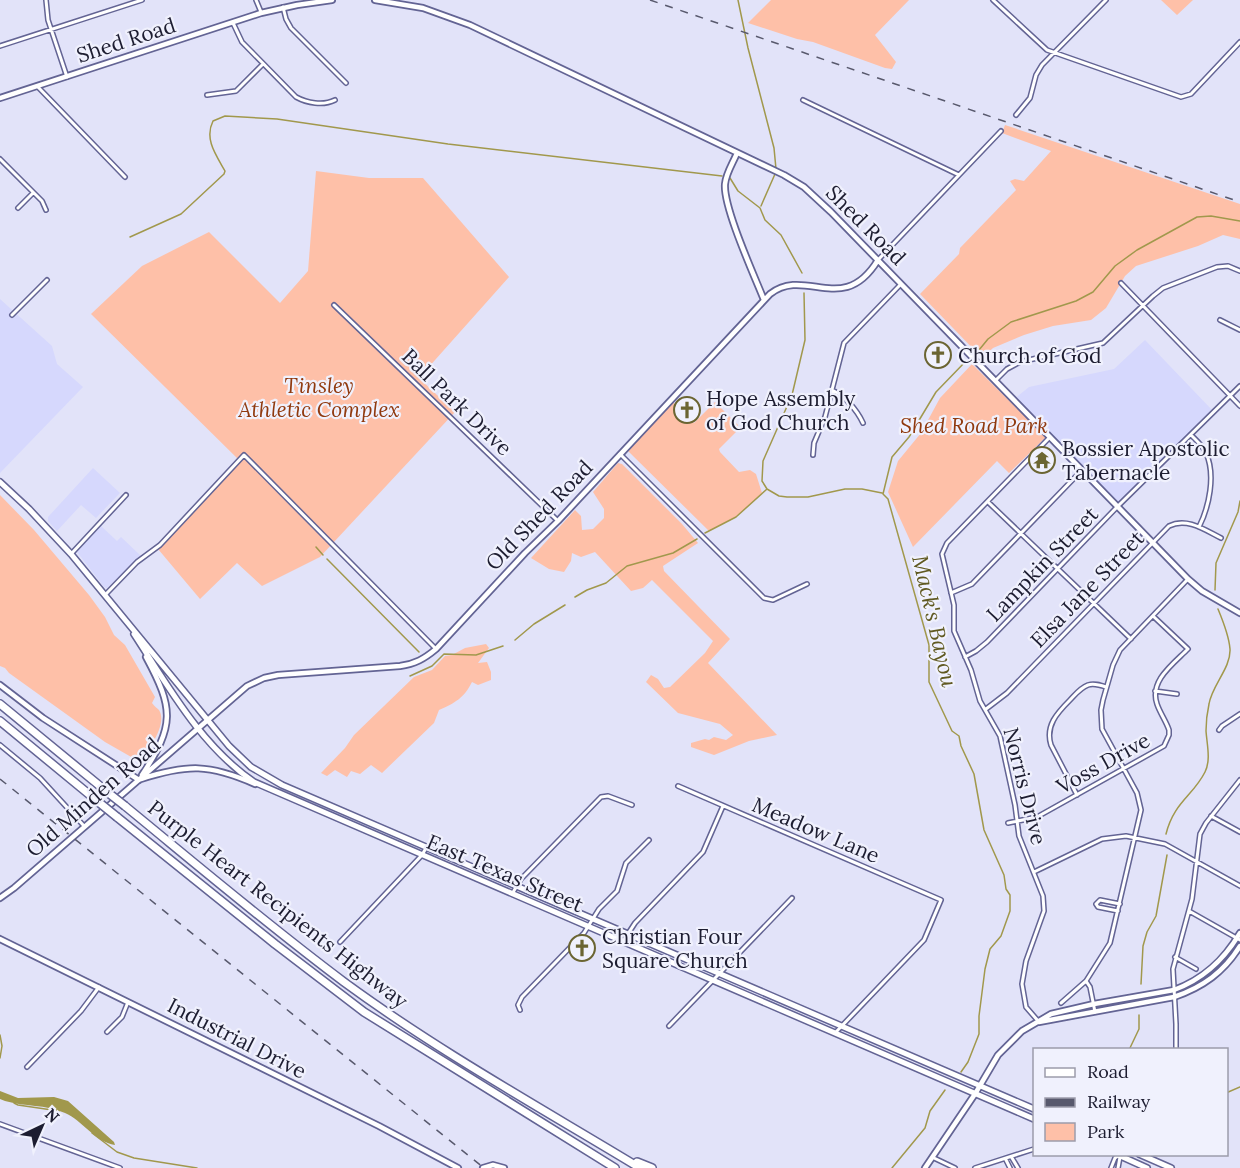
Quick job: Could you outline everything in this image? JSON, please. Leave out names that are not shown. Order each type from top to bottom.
[{"type":"highway","name":"Purple Heart Recipients Highway","points":[[0,704],[230,892],[345,982],[432,1041],[640,1168]]},
{"type":"highway","name":"Purple Heart Recipients Highway","points":[[0,721],[274,944],[364,1012],[612,1168]]},
{"type":"highway","points":[[611,1150],[652,1168]]},
{"type":"main road","name":"East Texas Street","points":[[0,482],[41,521],[71,554],[229,746],[251,767],[264,775],[1033,1108]]},
{"type":"main road","name":"East Texas Street","points":[[124,620],[173,694],[199,727],[235,768],[254,782],[1033,1118]]},
{"type":"main road","points":[[1120,1156],[1147,1168]]},
{"type":"main road","points":[[1141,1156],[1171,1168]]},
{"type":"street","points":[[46,0],[51,30],[67,77]]},
{"type":"street","points":[[0,46],[142,0]]},
{"type":"street","points":[[256,0],[261,13]]},
{"type":"street","name":"Shed Road","points":[[0,98],[261,13],[283,7],[332,0]]},
{"type":"street","name":"Shed Road","points":[[375,0],[423,8],[463,22],[784,175],[804,187],[1188,579],[1202,591],[1240,613]]},
{"type":"street","points":[[993,0],[1040,45],[1054,54],[1181,97],[1191,94],[1240,42]]},
{"type":"street","points":[[1016,115],[1030,98],[1039,70],[1106,0]]},
{"type":"street","points":[[283,7],[291,28],[346,83]]},
{"type":"street","points":[[233,23],[239,39],[299,98],[324,103],[335,100]]},
{"type":"street","points":[[207,95],[236,91],[263,64]]},
{"type":"street","points":[[37,86],[125,177]]},
{"type":"street","points":[[803,100],[959,175]]},
{"type":"street","points":[[878,260],[1001,131]]},
{"type":"street","points":[[737,153],[727,175],[725,193],[764,300]]},
{"type":"street","points":[[0,159],[43,203],[46,210]]},
{"type":"street","points":[[18,208],[33,193]]},
{"type":"street","name":"Old Shed Road","points":[[207,720],[238,692],[264,678],[406,666],[418,662],[436,649],[773,292],[789,285],[805,285],[830,290],[850,286],[861,279],[878,260]]},
{"type":"street","points":[[995,381],[1007,369],[1020,362],[1103,343],[1163,288],[1217,267],[1228,266],[1240,271]]},
{"type":"street","points":[[12,315],[47,280]]},
{"type":"street","points":[[813,455],[814,443],[825,417],[844,343],[901,284]]},
{"type":"street","points":[[1121,284],[1240,406]]},
{"type":"street","name":"Ball Park Drive","points":[[334,305],[558,521]]},
{"type":"street","points":[[1220,320],[1240,330]]},
{"type":"street","name":"Lampkin Street","points":[[965,657],[981,648],[1118,506],[1240,386]]},
{"type":"street","points":[[832,390],[855,410],[863,423]]},
{"type":"street","points":[[1191,435],[1202,446],[1208,460],[1210,499],[1199,527]]},
{"type":"street","points":[[1050,437],[988,502],[1131,639]]},
{"type":"street","points":[[620,454],[764,598],[773,600],[807,584]]},
{"type":"street","points":[[104,596],[137,562],[160,544],[244,455],[436,649]]},
{"type":"street","points":[[951,593],[972,584],[1082,471]]},
{"type":"street","points":[[71,554],[126,495]]},
{"type":"street","name":"Norris Drive","points":[[988,502],[943,549],[942,559],[954,605],[954,631],[977,692],[1000,735],[1019,836],[1043,896],[1044,911],[1026,961],[1022,984],[1026,1007],[1039,1022]]},
{"type":"street","name":"Elsa Jane Street","points":[[986,709],[1001,699],[1170,526],[1179,522],[1190,523],[1221,538]]},
{"type":"street","points":[[1061,1003],[1086,981],[1108,948],[1141,810],[1137,793],[1105,736],[1101,722],[1106,687],[1116,657],[1188,579]]},
{"type":"street","points":[[1153,616],[1188,649],[1161,678],[1155,691],[1177,694]]},
{"type":"street","points":[[135,636],[161,684],[167,702],[168,715],[166,730],[160,746],[139,780]]},
{"type":"street","points":[[1077,795],[1051,745],[1050,726],[1057,713],[1083,687],[1092,684],[1106,687]]},
{"type":"street","points":[[0,685],[43,718],[139,780],[181,768],[207,768],[233,775],[271,791]]},
{"type":"street","name":"Voss Drive","points":[[1008,823],[1037,817],[1158,752],[1168,740],[1168,730],[1156,702],[1155,691]]},
{"type":"street","points":[[1219,730],[1240,714]]},
{"type":"street","name":"Old Minden Road","points":[[0,898],[11,891],[207,720]]},
{"type":"street","points":[[0,745],[43,780],[84,826]]},
{"type":"street","points":[[1176,1048],[1173,969],[1195,886],[1200,834],[1211,816],[1240,780]]},
{"type":"street","name":"Meadow Lane","points":[[678,786],[941,900],[924,940],[841,1026]]},
{"type":"street","points":[[293,800],[297,791]]},
{"type":"street","points":[[512,894],[517,885],[603,796],[632,805]]},
{"type":"street","points":[[623,942],[627,933],[703,852],[723,806]]},
{"type":"street","points":[[1211,816],[1240,832]]},
{"type":"street","points":[[373,834],[376,825]]},
{"type":"street","points":[[1034,872],[1102,839],[1116,836],[1165,844],[1240,886]]},
{"type":"street","points":[[520,1010],[518,1005],[522,997],[589,927],[599,909],[619,887],[626,863],[649,840]]},
{"type":"street","points":[[340,942],[427,847]]},
{"type":"street","points":[[456,870],[460,861]]},
{"type":"street","points":[[669,1026],[792,898]]},
{"type":"street","points":[[1118,911],[1098,907],[1096,904],[1100,900],[1120,904]]},
{"type":"street","points":[[1039,1022],[1043,1017],[1051,1014],[1174,990],[1209,972],[1239,937],[1189,911]]},
{"type":"street","name":"Industrial Drive","points":[[0,939],[379,1126],[458,1168]]},
{"type":"street","points":[[925,1168],[934,1158],[991,1066],[1009,1042],[1022,1031],[1039,1022],[1174,997],[1196,989],[1213,978],[1240,946]]},
{"type":"street","points":[[658,957],[662,948]]},
{"type":"street","points":[[1175,957],[1196,969]]},
{"type":"street","points":[[1086,981],[1090,987],[1095,1012]]},
{"type":"street","points":[[27,1067],[81,1011],[99,987]]},
{"type":"street","points":[[780,1009],[783,1001]]},
{"type":"street","points":[[106,1032],[122,1017],[128,1002]]},
{"type":"street","points":[[835,1033],[841,1026]]},
{"type":"street","points":[[864,1046],[867,1037]]},
{"type":"street","points":[[0,1124],[120,1168]]},
{"type":"street","points":[[975,1168],[1033,1150]]},
{"type":"street","points":[[934,1158],[956,1168]]},
{"type":"street","points":[[1012,1158],[1018,1168]]},
{"type":"street","points":[[1006,1160],[1010,1168]]},
{"type":"street","points":[[483,1168],[493,1165],[504,1168]]},
{"type":"shaded area","points":[[0,299],[52,346],[57,364],[83,387],[0,473]]},
{"type":"shaded area","points":[[1145,340],[1214,412],[1118,506],[1013,400],[1029,387],[1114,369]]},
{"type":"shaded area","points":[[93,468],[120,493],[96,518],[81,505],[57,531],[48,521],[48,517]]},
{"type":"shaded area","points":[[101,526],[117,541],[121,537],[141,556],[107,588],[77,552]]},
{"type":"shaded area","points":[[0,1091],[18,1098],[54,1097],[68,1101],[115,1145],[101,1140],[65,1113],[50,1108],[5,1101],[0,1099]]},
{"type":"green space","points":[[771,0],[909,0],[875,35],[896,62],[892,69],[885,68],[813,42],[748,23]]},
{"type":"green space","points":[[1161,0],[1193,0],[1177,15]]},
{"type":"green space","points":[[1005,125],[1240,204],[1240,239],[1223,235],[1198,246],[1136,266],[1125,276],[1106,308],[1091,320],[1053,326],[1024,335],[993,348],[982,358],[920,294],[959,254],[960,248],[1016,190],[1010,181],[1015,179],[1024,181],[1051,151],[1002,133]]},
{"type":"green space","name":"Tinsley Athletic Complex","points":[[316,171],[369,178],[423,178],[509,277],[419,378],[455,412],[320,557],[262,586],[237,563],[200,599],[158,549],[240,461],[91,314],[142,266],[209,232],[280,303],[308,271]]},
{"type":"green space","name":"Shed Road Park","points":[[972,364],[1046,437],[1009,473],[997,461],[913,547],[888,492],[898,461],[921,433],[940,398]]},
{"type":"green space","points":[[673,402],[694,423],[715,402],[738,425],[736,432],[719,449],[720,452],[739,472],[750,470],[756,474],[762,493],[736,517],[709,531],[628,451]]},
{"type":"green space","points":[[618,463],[622,464],[682,524],[698,543],[663,566],[664,571],[730,639],[708,663],[777,735],[749,741],[714,755],[691,747],[691,743],[705,739],[709,740],[714,737],[726,740],[733,735],[720,724],[678,713],[646,682],[651,675],[658,679],[664,688],[670,687],[705,653],[713,641],[652,580],[643,588],[631,591],[595,552],[581,557],[572,553],[571,561],[564,572],[549,569],[531,558],[575,510],[581,516],[582,530],[593,529],[604,518],[604,509],[593,492]]},
{"type":"green space","points":[[0,495],[34,530],[89,595],[105,617],[114,635],[125,645],[155,697],[152,703],[159,710],[161,722],[156,737],[140,762],[105,742],[0,666]]},
{"type":"green space","points":[[486,644],[489,648],[478,663],[487,662],[491,680],[478,685],[472,682],[458,699],[439,710],[434,723],[382,773],[371,765],[360,774],[351,771],[347,777],[335,770],[327,776],[321,773],[354,735],[414,677],[432,670],[445,656],[465,648]]},
{"type":"waterway","points":[[738,0],[774,148],[776,169]]},
{"type":"waterway","points":[[130,237],[181,214],[224,174],[225,171],[212,147],[210,134],[213,121],[225,116],[277,119],[448,144],[722,176]]},
{"type":"waterway","points":[[761,206],[775,174]]},
{"type":"waterway","points":[[730,178],[738,191],[760,208],[765,220],[781,235],[802,273]]},
{"type":"waterway","name":"Mack's Bayou","points":[[979,350],[988,339],[1011,322],[1076,301],[1093,292],[1115,266],[1137,250],[1197,217],[1211,216],[1240,221]]},
{"type":"waterway","points":[[804,293],[805,340],[792,395],[763,461],[762,481],[767,489],[779,496],[787,497],[808,497],[845,489],[862,489],[882,493]]},
{"type":"waterway","name":"Mack's Bayou","points":[[961,1072],[968,1062],[979,1034],[985,969],[990,949],[1001,936],[1010,911],[1010,895],[1006,889],[1004,875],[984,830],[974,774],[961,746],[959,736],[952,731],[929,682],[929,645],[888,499],[883,494],[892,457],[909,437],[936,392],[966,361]]},
{"type":"waterway","points":[[705,533],[736,517],[767,489]]},
{"type":"waterway","name":"Mack's Bayou","points":[[1215,590],[1216,563],[1238,512],[1240,501]]},
{"type":"waterway","points":[[575,597],[606,583],[627,566],[673,553],[697,539]]},
{"type":"waterway","points":[[316,547],[323,555]]},
{"type":"waterway","points":[[327,559],[419,652]]},
{"type":"waterway","points":[[515,640],[534,624],[565,605]]},
{"type":"waterway","name":"Mack's Bayou","points":[[1166,834],[1174,814],[1207,767],[1208,707],[1230,656],[1228,639],[1218,609]]},
{"type":"waterway","points":[[410,676],[432,666],[444,654],[476,655],[503,646]]},
{"type":"waterway","name":"Mack's Bayou","points":[[1141,984],[1143,946],[1147,932],[1156,916],[1167,855]]},
{"type":"waterway","name":"Mack's Bayou","points":[[1130,1048],[1139,1029],[1139,1015]]},
{"type":"waterway","points":[[0,1035],[2,1046],[0,1058]]},
{"type":"waterway","name":"Mack's Bayou","points":[[1228,1092],[1240,1087]]},
{"type":"waterway","name":"Mack's Bayou","points":[[892,1168],[925,1128],[930,1111],[945,1090]]},
{"type":"waterway","name":"Mack's Bayou","points":[[14,1103],[59,1111]]},
{"type":"waterway","name":"Mack's Bayou","points":[[92,1133],[117,1152],[134,1158],[197,1168]]},
{"type":"railway","points":[[650,0],[1240,202]]},
{"type":"railway","points":[[0,779],[484,1168]]},
{"type":"place","name":"Church of God","points":[[938,355]]},
{"type":"place","name":"Hope Assembly of God Church","points":[[687,410]]},
{"type":"place","name":"Bossier Apostolic Tabernacle","points":[[1042,460]]},
{"type":"place","name":"Christian Four Square Church","points":[[582,948]]}]
